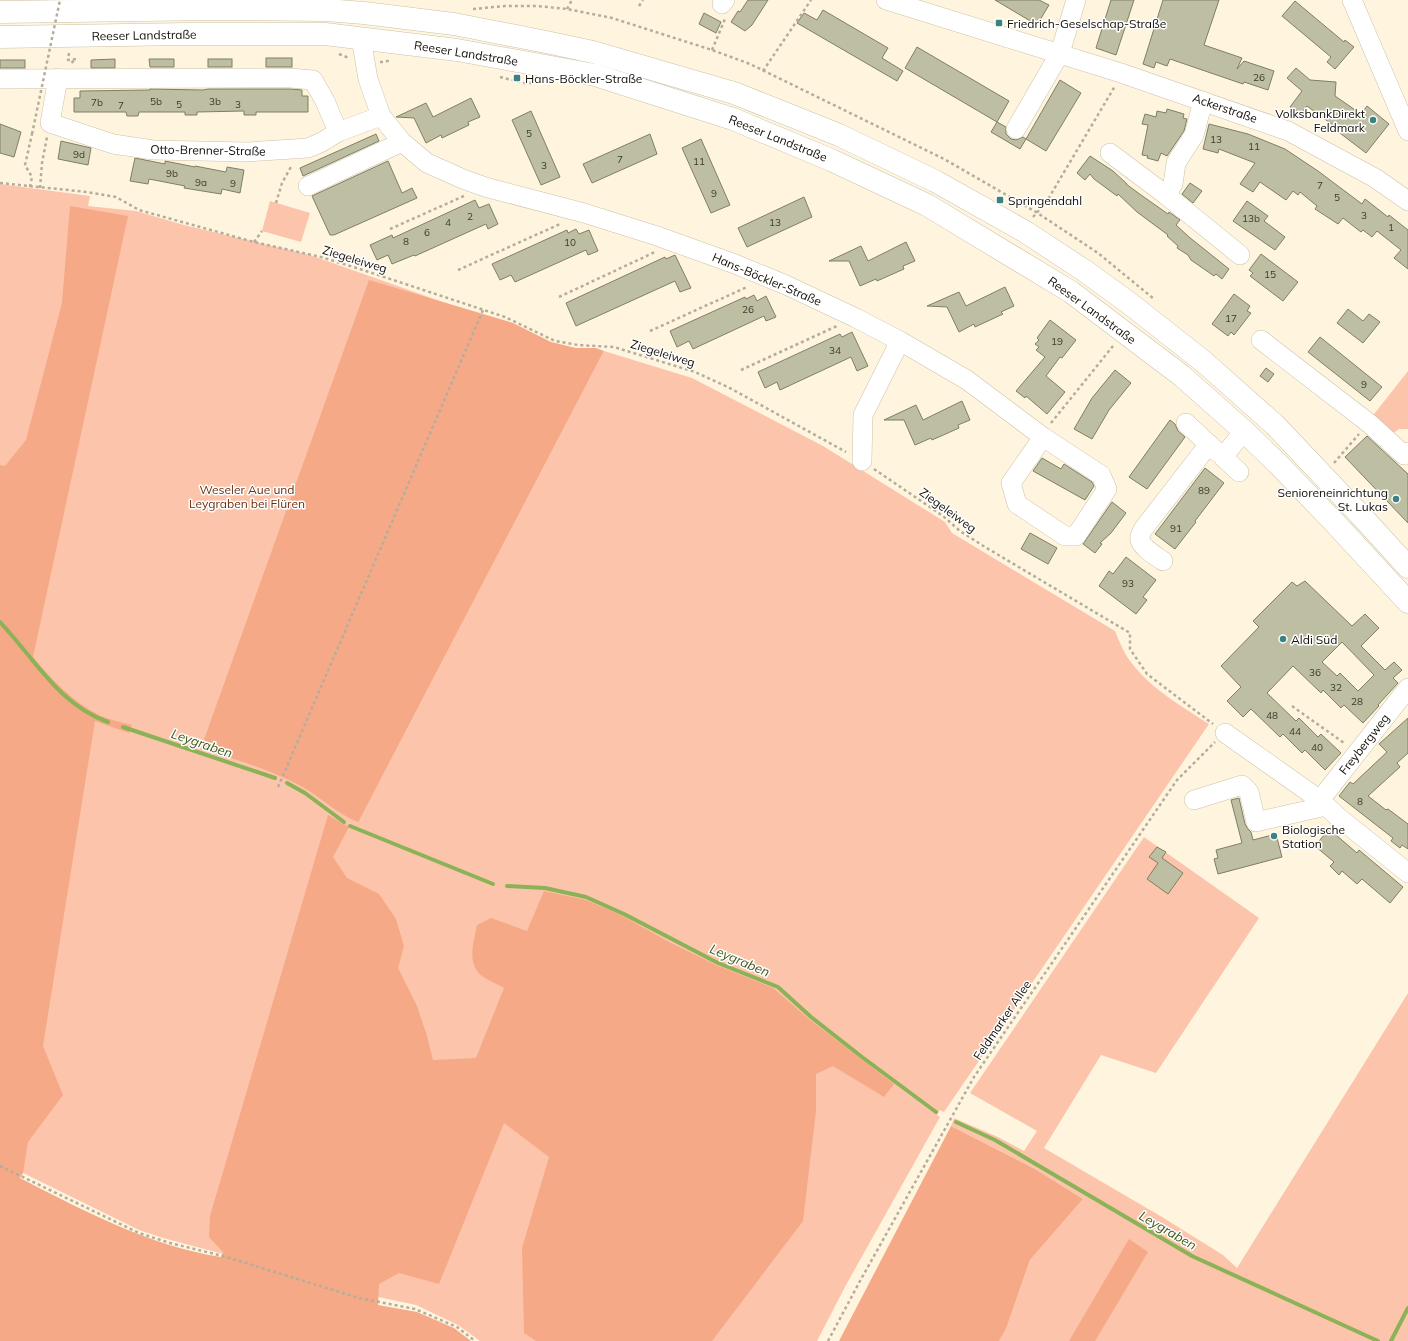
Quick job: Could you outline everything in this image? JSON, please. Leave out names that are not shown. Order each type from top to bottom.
[{"type":"main road","name":"Reeser Landstraße","points":[[0,12],[216,9],[326,10],[365,6],[593,52],[734,93],[839,135],[935,181],[1024,231],[1086,271],[1204,362],[1275,425],[1408,567]]},
{"type":"main road","points":[[361,38],[365,6]]},
{"type":"main road","name":"Reeser Landstraße","points":[[0,37],[186,34],[325,34],[361,38],[457,50],[595,76],[733,119],[832,160],[927,205],[1072,292],[1182,376],[1244,431],[1333,521],[1408,602]]},
{"type":"street","points":[[1016,129],[1060,54],[1076,0]]},
{"type":"street","points":[[1352,0],[1408,131]]},
{"type":"street","name":"Ackerstraße","points":[[892,1],[1121,72],[1288,131],[1406,194]]},
{"type":"street","name":"Hans-Böckler-Straße","points":[[361,38],[368,78],[381,116],[402,142],[427,163],[463,180],[584,213],[675,242],[735,264],[856,318],[900,341],[967,380],[1037,432],[1101,475],[1107,489],[1076,536],[1065,536],[1017,504],[1011,483],[1037,432]]},
{"type":"street","points":[[50,123],[58,86],[58,78]]},
{"type":"street","points":[[0,79],[290,78],[313,80],[325,101],[338,132]]},
{"type":"street","points":[[1166,195],[1173,184],[1176,163],[1194,135],[1203,101]]},
{"type":"street","name":"Otto-Brenner-Straße","points":[[50,123],[113,144],[153,150],[247,152],[308,148],[322,142],[338,132],[381,116]]},
{"type":"street","points":[[308,186],[402,142]]},
{"type":"street","points":[[1110,153],[1166,195],[1240,255]]},
{"type":"street","points":[[1261,340],[1370,424],[1406,454]]},
{"type":"street","points":[[862,461],[864,415],[900,341]]},
{"type":"street","points":[[1186,423],[1239,472]]},
{"type":"street","points":[[1223,457],[1244,431]]},
{"type":"street","points":[[1163,561],[1144,547],[1140,540],[1140,535],[1208,444]]},
{"type":"street","name":"Freybergweg","points":[[1323,803],[1358,753],[1408,688]]},
{"type":"street","points":[[1225,733],[1323,803],[1338,817],[1408,873]]},
{"type":"street","points":[[1194,800],[1242,785],[1249,792],[1256,822],[1323,803]]},
{"type":"path","points":[[30,187],[32,177],[25,165],[60,0]]},
{"type":"path","points":[[567,9],[572,0]]},
{"type":"path","points":[[640,6],[643,0]]},
{"type":"path","points":[[763,70],[811,0]]},
{"type":"path","points":[[712,50],[725,20],[724,2]]},
{"type":"path","points":[[46,48],[54,48]]},
{"type":"path","points":[[334,51],[345,57],[364,60],[384,62],[396,58]]},
{"type":"path","points":[[1024,231],[1036,212],[1047,200],[1114,91],[1121,72]]},
{"type":"path","points":[[494,75],[524,83],[539,82]]},
{"type":"path","points":[[40,188],[42,163],[50,123]]},
{"type":"path","points":[[276,203],[282,183],[294,160],[308,148]]},
{"type":"path","name":"Ziegeleiweg","points":[[0,183],[87,192],[116,197],[139,210],[254,242],[321,257],[505,317],[555,341],[578,345],[614,347],[696,372],[735,391],[862,461],[943,516],[960,531],[985,548],[1130,633],[1130,649],[1147,674],[1225,733]]},
{"type":"path","points":[[390,229],[485,186]]},
{"type":"path","points":[[458,270],[584,213]]},
{"type":"path","points":[[254,242],[262,231]]},
{"type":"path","points":[[559,297],[675,242]]},
{"type":"path","points":[[650,331],[767,277]]},
{"type":"path","points":[[278,787],[483,310]]},
{"type":"path","points":[[741,370],[856,318]]},
{"type":"path","points":[[1037,432],[1051,423],[1113,346],[1107,342]]},
{"type":"path","points":[[1331,467],[1370,424]]},
{"type":"path","points":[[1292,706],[1358,753]]},
{"type":"path","name":"Feldmarker Allee","points":[[828,1341],[974,1077],[1176,780],[1225,733]]},
{"type":"path","points":[[0,1166],[139,1233],[170,1243],[231,1258],[359,1298],[415,1309],[457,1327],[475,1341]]},
{"type":"green space","name":"Weseler Aue und Leygraben bei Flüren","points":[[0,184],[90,196],[88,206],[136,211],[184,225],[310,255],[457,307],[360,819],[604,351],[692,378],[823,446],[945,522],[952,533],[1115,631],[1128,658],[1150,683],[1169,698],[1209,724],[944,1112],[940,1110],[937,1115],[940,1117],[846,1285],[817,1341],[480,1341],[458,1325],[416,1305],[378,1297],[378,1295],[163,1238],[139,1230],[23,1173],[23,1171],[0,1161]]},
{"type":"green space","points":[[270,201],[310,213],[301,242],[262,231]]},
{"type":"green space","points":[[1408,371],[1408,429],[1399,429],[1390,435],[1371,418]]},
{"type":"green space","points":[[1144,837],[1259,918],[1156,1073],[1101,1055],[1044,1148],[1162,1217],[1223,1255],[1237,1268],[1408,993],[1408,1341],[999,1341],[1006,1329],[1030,1260],[1083,1199],[1035,1169],[951,1126],[954,1118],[998,1137],[1024,1151],[1037,1131],[970,1093]]},
{"type":"shaded area","points":[[70,206],[128,216],[33,657],[55,682],[80,704],[103,717],[132,725],[129,733],[95,721],[43,1046],[63,1095],[28,1142],[23,1173],[20,1178],[93,1215],[143,1236],[195,1252],[221,1257],[223,1252],[209,1237],[210,1216],[328,815],[349,827],[333,857],[347,878],[379,894],[396,919],[404,946],[398,968],[417,1006],[433,1060],[476,1058],[504,988],[482,976],[474,965],[472,952],[477,925],[491,918],[527,931],[544,891],[586,900],[621,915],[669,942],[716,965],[773,988],[809,1019],[894,1084],[884,1097],[833,1066],[816,1074],[816,1111],[803,1221],[712,1341],[536,1341],[524,1333],[522,1248],[549,1157],[504,1123],[439,1284],[399,1273],[379,1284],[378,1305],[417,1312],[454,1328],[471,1341],[0,1341],[0,465],[5,466],[26,440],[62,303]]},
{"type":"shaded area","points":[[369,280],[513,323],[551,342],[576,348],[596,348],[604,351],[358,822],[338,811],[294,782],[255,766],[201,748]]},
{"type":"shaded area","points":[[951,1126],[1035,1169],[1083,1199],[1030,1260],[1006,1329],[999,1341],[839,1341]]},
{"type":"shaded area","points":[[1129,1239],[1148,1252],[1095,1341],[1069,1341]]},
{"type":"building","points":[[748,0],[768,0],[752,25],[745,31],[731,22]]},
{"type":"building","points":[[995,0],[1039,0],[1049,5],[1037,25]]},
{"type":"building","points":[[1111,0],[1134,0],[1116,55],[1096,48]]},
{"type":"building","points":[[1163,0],[1219,0],[1204,45],[1242,58],[1237,69],[1244,61],[1274,71],[1268,90],[1244,82],[1243,84],[1170,59],[1167,66],[1156,62],[1154,68],[1143,64]]},
{"type":"building","points":[[1295,1],[1344,42],[1345,40],[1354,47],[1335,69],[1327,62],[1331,57],[1282,16]]},
{"type":"building","points":[[823,10],[888,48],[882,58],[903,71],[897,81],[797,23],[804,13],[817,20]]},
{"type":"building","points":[[704,13],[721,22],[716,33],[699,24]]},
{"type":"building","points":[[917,47],[1009,101],[997,122],[905,68]]},
{"type":"building","points":[[266,58],[292,58],[292,67],[266,67]]},
{"type":"building","points":[[115,59],[115,68],[91,68],[91,60]]},
{"type":"building","points":[[149,59],[174,59],[174,67],[150,67]]},
{"type":"building","points":[[208,59],[232,59],[232,67],[208,67]]},
{"type":"building","points":[[0,60],[25,60],[25,68],[0,68]]},
{"type":"building","points":[[1296,68],[1310,80],[1336,82],[1335,96],[1361,114],[1367,106],[1389,124],[1366,153],[1336,130],[1337,128],[1307,106],[1301,114],[1290,107],[1302,91],[1287,78]]},
{"type":"building","points":[[1060,80],[1081,93],[1046,151],[1026,139]]},
{"type":"building","points":[[150,89],[302,90],[302,96],[308,96],[308,112],[256,112],[256,115],[244,115],[244,111],[197,112],[197,115],[185,115],[185,112],[139,112],[138,116],[127,116],[126,112],[74,112],[74,98],[80,98],[80,91]]},
{"type":"building","points":[[471,98],[480,117],[468,122],[469,125],[442,138],[441,135],[426,143],[414,118],[396,117],[426,103],[433,117]]},
{"type":"building","points":[[1167,109],[1184,114],[1183,118],[1187,119],[1184,131],[1167,156],[1161,153],[1158,161],[1147,158],[1148,156],[1142,155],[1148,125],[1142,124],[1145,114],[1156,117],[1157,111],[1166,113]]},
{"type":"building","points":[[531,111],[560,177],[541,185],[512,120]]},
{"type":"building","points":[[997,122],[1006,127],[1006,134],[1011,139],[1016,140],[1023,137],[1026,139],[1020,149],[991,132]]},
{"type":"building","points":[[0,124],[21,132],[14,157],[0,153]]},
{"type":"building","points":[[1209,124],[1248,134],[1285,149],[1318,171],[1362,204],[1365,199],[1388,217],[1389,215],[1408,230],[1408,269],[1394,258],[1401,250],[1377,231],[1372,237],[1363,230],[1361,232],[1343,218],[1338,224],[1315,209],[1317,206],[1300,192],[1298,195],[1293,191],[1286,200],[1260,182],[1253,192],[1240,184],[1255,163],[1219,149],[1218,153],[1203,149]]},
{"type":"building","points":[[376,134],[379,141],[303,176],[300,168]]},
{"type":"building","points":[[650,134],[657,154],[592,183],[583,164]]},
{"type":"building","points":[[701,139],[730,205],[711,213],[682,148]]},
{"type":"building","points":[[61,141],[91,148],[88,165],[58,159]]},
{"type":"building","points":[[1090,156],[1113,171],[1126,184],[1141,195],[1168,214],[1169,212],[1180,220],[1176,225],[1229,269],[1222,279],[1216,274],[1214,276],[1191,260],[1188,255],[1177,248],[1178,246],[1167,236],[1168,235],[1137,212],[1118,194],[1117,196],[1094,179],[1090,174],[1085,180],[1077,173]]},
{"type":"building","points":[[135,158],[165,164],[165,161],[226,172],[227,167],[244,170],[240,193],[222,189],[221,194],[184,188],[185,186],[149,179],[148,184],[130,181]]},
{"type":"building","points":[[388,161],[402,193],[412,188],[417,198],[334,235],[330,235],[312,196]]},
{"type":"building","points":[[1190,183],[1202,191],[1193,203],[1182,194]]},
{"type":"building","points":[[804,197],[812,217],[747,247],[738,228]]},
{"type":"building","points":[[475,200],[479,208],[489,204],[498,224],[488,229],[486,224],[415,256],[414,255],[392,264],[388,255],[377,260],[370,245],[392,235],[393,238]]},
{"type":"building","points":[[1247,201],[1268,216],[1264,221],[1285,237],[1275,250],[1233,221]]},
{"type":"building","points":[[576,229],[579,234],[589,230],[598,251],[588,255],[586,250],[515,282],[511,275],[500,280],[492,264],[567,230],[568,233]]},
{"type":"building","points":[[906,242],[915,261],[903,266],[904,269],[877,281],[876,279],[860,286],[849,261],[829,261],[861,246],[868,261]]},
{"type":"building","points":[[1261,254],[1298,282],[1283,301],[1250,276],[1253,273],[1249,270]]},
{"type":"building","points":[[675,255],[691,288],[680,292],[675,281],[576,326],[566,303],[665,257],[666,259]]},
{"type":"building","points":[[1005,287],[1014,306],[1001,312],[1003,314],[975,327],[974,324],[959,332],[947,307],[927,306],[959,292],[966,306]]},
{"type":"building","points":[[1234,294],[1250,306],[1247,311],[1251,313],[1234,335],[1231,332],[1228,336],[1212,324]]},
{"type":"building","points":[[754,295],[757,301],[766,296],[776,317],[766,321],[764,316],[693,349],[689,341],[677,347],[670,331],[745,297],[746,299]]},
{"type":"building","points":[[1348,309],[1363,321],[1369,314],[1380,322],[1363,343],[1337,323]]},
{"type":"building","points":[[1050,320],[1076,340],[1062,358],[1060,357],[1046,376],[1065,392],[1047,414],[1026,396],[1025,398],[1016,391],[1045,357],[1036,350],[1039,347],[1035,344],[1039,340],[1037,338]]},
{"type":"building","points":[[852,332],[868,366],[857,371],[851,357],[780,390],[777,382],[765,388],[758,372],[840,334],[842,337]]},
{"type":"building","points":[[1320,337],[1382,387],[1370,401],[1308,352]]},
{"type":"building","points":[[1266,368],[1274,374],[1268,382],[1260,376]]},
{"type":"building","points":[[1115,370],[1131,383],[1109,410],[1092,439],[1074,429],[1092,398]]},
{"type":"building","points":[[962,401],[970,420],[958,425],[959,428],[932,440],[931,438],[915,445],[904,420],[884,420],[916,405],[923,420]]},
{"type":"building","points":[[1170,420],[1175,424],[1178,431],[1185,437],[1147,489],[1129,477]]},
{"type":"building","name":"Senioreneinrichtung St. Lukas","points":[[1367,436],[1408,474],[1408,523],[1345,457]]},
{"type":"building","points":[[1042,458],[1061,469],[1064,464],[1092,482],[1094,486],[1085,500],[1033,471]]},
{"type":"building","points":[[1205,468],[1224,483],[1175,549],[1155,534]]},
{"type":"building","points":[[1112,502],[1126,513],[1111,533],[1100,543],[1102,544],[1095,553],[1083,544]]},
{"type":"building","points":[[1030,533],[1057,548],[1048,564],[1021,549]]},
{"type":"building","points":[[1126,557],[1156,580],[1143,597],[1147,600],[1136,614],[1099,586],[1109,571],[1113,574]]},
{"type":"building","points":[[1305,581],[1352,626],[1365,614],[1379,628],[1361,646],[1385,670],[1394,662],[1402,670],[1393,678],[1398,683],[1363,723],[1344,705],[1341,708],[1323,690],[1321,693],[1293,666],[1267,693],[1296,721],[1299,718],[1318,737],[1321,734],[1341,753],[1325,770],[1305,750],[1302,753],[1283,734],[1280,737],[1251,709],[1243,717],[1227,701],[1241,687],[1221,666],[1259,627],[1253,621],[1292,582],[1297,586]],"holes":[[[1342,642],[1374,675],[1358,691],[1340,673],[1337,676],[1322,662]]]},
{"type":"building","points":[[1408,718],[1408,753],[1397,763],[1400,767],[1368,796],[1408,824],[1408,849],[1402,845],[1400,848],[1391,841],[1393,838],[1339,796],[1350,782],[1353,784],[1387,752],[1379,744]]},
{"type":"building","name":"Biologische Station","points":[[1239,798],[1245,824],[1251,832],[1253,840],[1276,834],[1282,857],[1218,874],[1214,859],[1218,858],[1216,850],[1242,843],[1231,800]]},
{"type":"building","points":[[1329,829],[1357,853],[1359,850],[1403,887],[1390,903],[1362,879],[1357,884],[1342,871],[1339,875],[1330,866],[1334,862],[1315,846]]},
{"type":"building","points":[[1157,847],[1166,852],[1162,858],[1183,873],[1168,894],[1147,879],[1158,863],[1149,857]]},
{"type":"waterway","name":"Leygraben","points":[[0,622],[48,679],[61,692],[90,714],[108,722]]},
{"type":"waterway","name":"Leygraben","points":[[123,727],[275,778]]},
{"type":"waterway","name":"Leygraben","points":[[287,783],[305,793],[344,822]]},
{"type":"waterway","name":"Leygraben","points":[[350,826],[493,884]]},
{"type":"waterway","name":"Leygraben","points":[[507,886],[545,888],[586,897],[624,914],[718,963],[778,987],[811,1017],[936,1112]]},
{"type":"waterway","name":"Leygraben","points":[[956,1122],[995,1140],[1192,1256],[1378,1341]]},
{"type":"waterway","name":"Leygraben","points":[[1391,1341],[1408,1308]]},
{"type":"place","name":"Friedrich-Geselschap-Straße","points":[[999,23]]},
{"type":"place","name":"Hans-Böckler-Straße","points":[[517,78]]},
{"type":"place","name":"VolksbankDirekt Feldmark","points":[[1373,120]]},
{"type":"place","name":"Springendahl","points":[[1000,200]]},
{"type":"place","name":"Senioreneinrichtung St. Lukas","points":[[1396,499]]},
{"type":"place","name":"Aldi Süd","points":[[1283,639]]},
{"type":"place","name":"Biologische Station","points":[[1274,836]]}]
